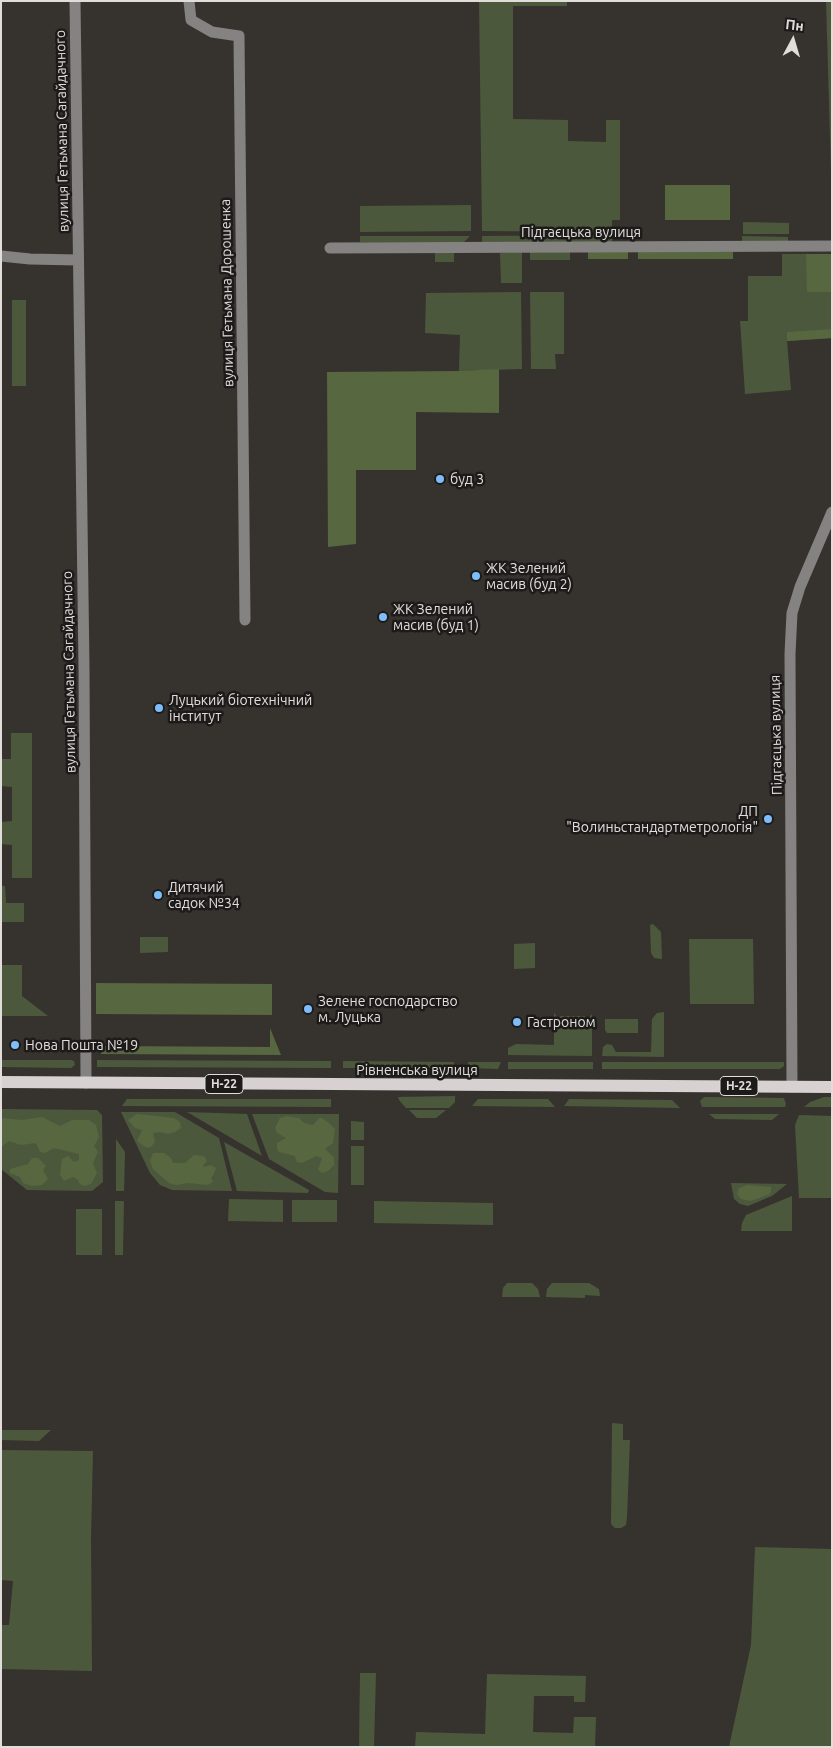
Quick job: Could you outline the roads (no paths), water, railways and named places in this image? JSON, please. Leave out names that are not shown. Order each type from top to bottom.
[{"type":"main road","name":"Рівненська вулиця","points":[[1,1082],[832,1087]]},
{"type":"street","name":"вулиця Гетьмана Сагайдачного","points":[[75,1],[85,723],[86,1083]]},
{"type":"street","name":"вулиця Гетьмана Дорошенка","points":[[189,1],[191,20],[212,32],[240,36],[245,620]]},
{"type":"street","name":"Підгаєцька вулиця","points":[[330,248],[832,246]]},
{"type":"street","points":[[1,256],[78,260]]},
{"type":"street","name":"Підгаєцька вулиця","points":[[792,1086],[790,654],[792,613],[800,587],[832,512]]},
{"type":"place","name":"буд 3","points":[[440,479]]},
{"type":"place","name":"ЖК Зелений масив (буд 2)","points":[[476,576]]},
{"type":"place","name":"ЖК Зелений масив (буд 1)","points":[[383,617]]},
{"type":"place","name":"Луцький біотехнічний інститут","points":[[159,708]]},
{"type":"place","name":"ДП \"Волиньстандартметрологія\"","points":[[768,819]]},
{"type":"place","name":"Дитячий садок №34","points":[[158,895]]},
{"type":"place","name":"Зелене господарство м. Луцька","points":[[308,1009]]},
{"type":"place","name":"Гастроном","points":[[517,1022]]},
{"type":"place","name":"Нова Пошта №19","points":[[15,1045]]}]
